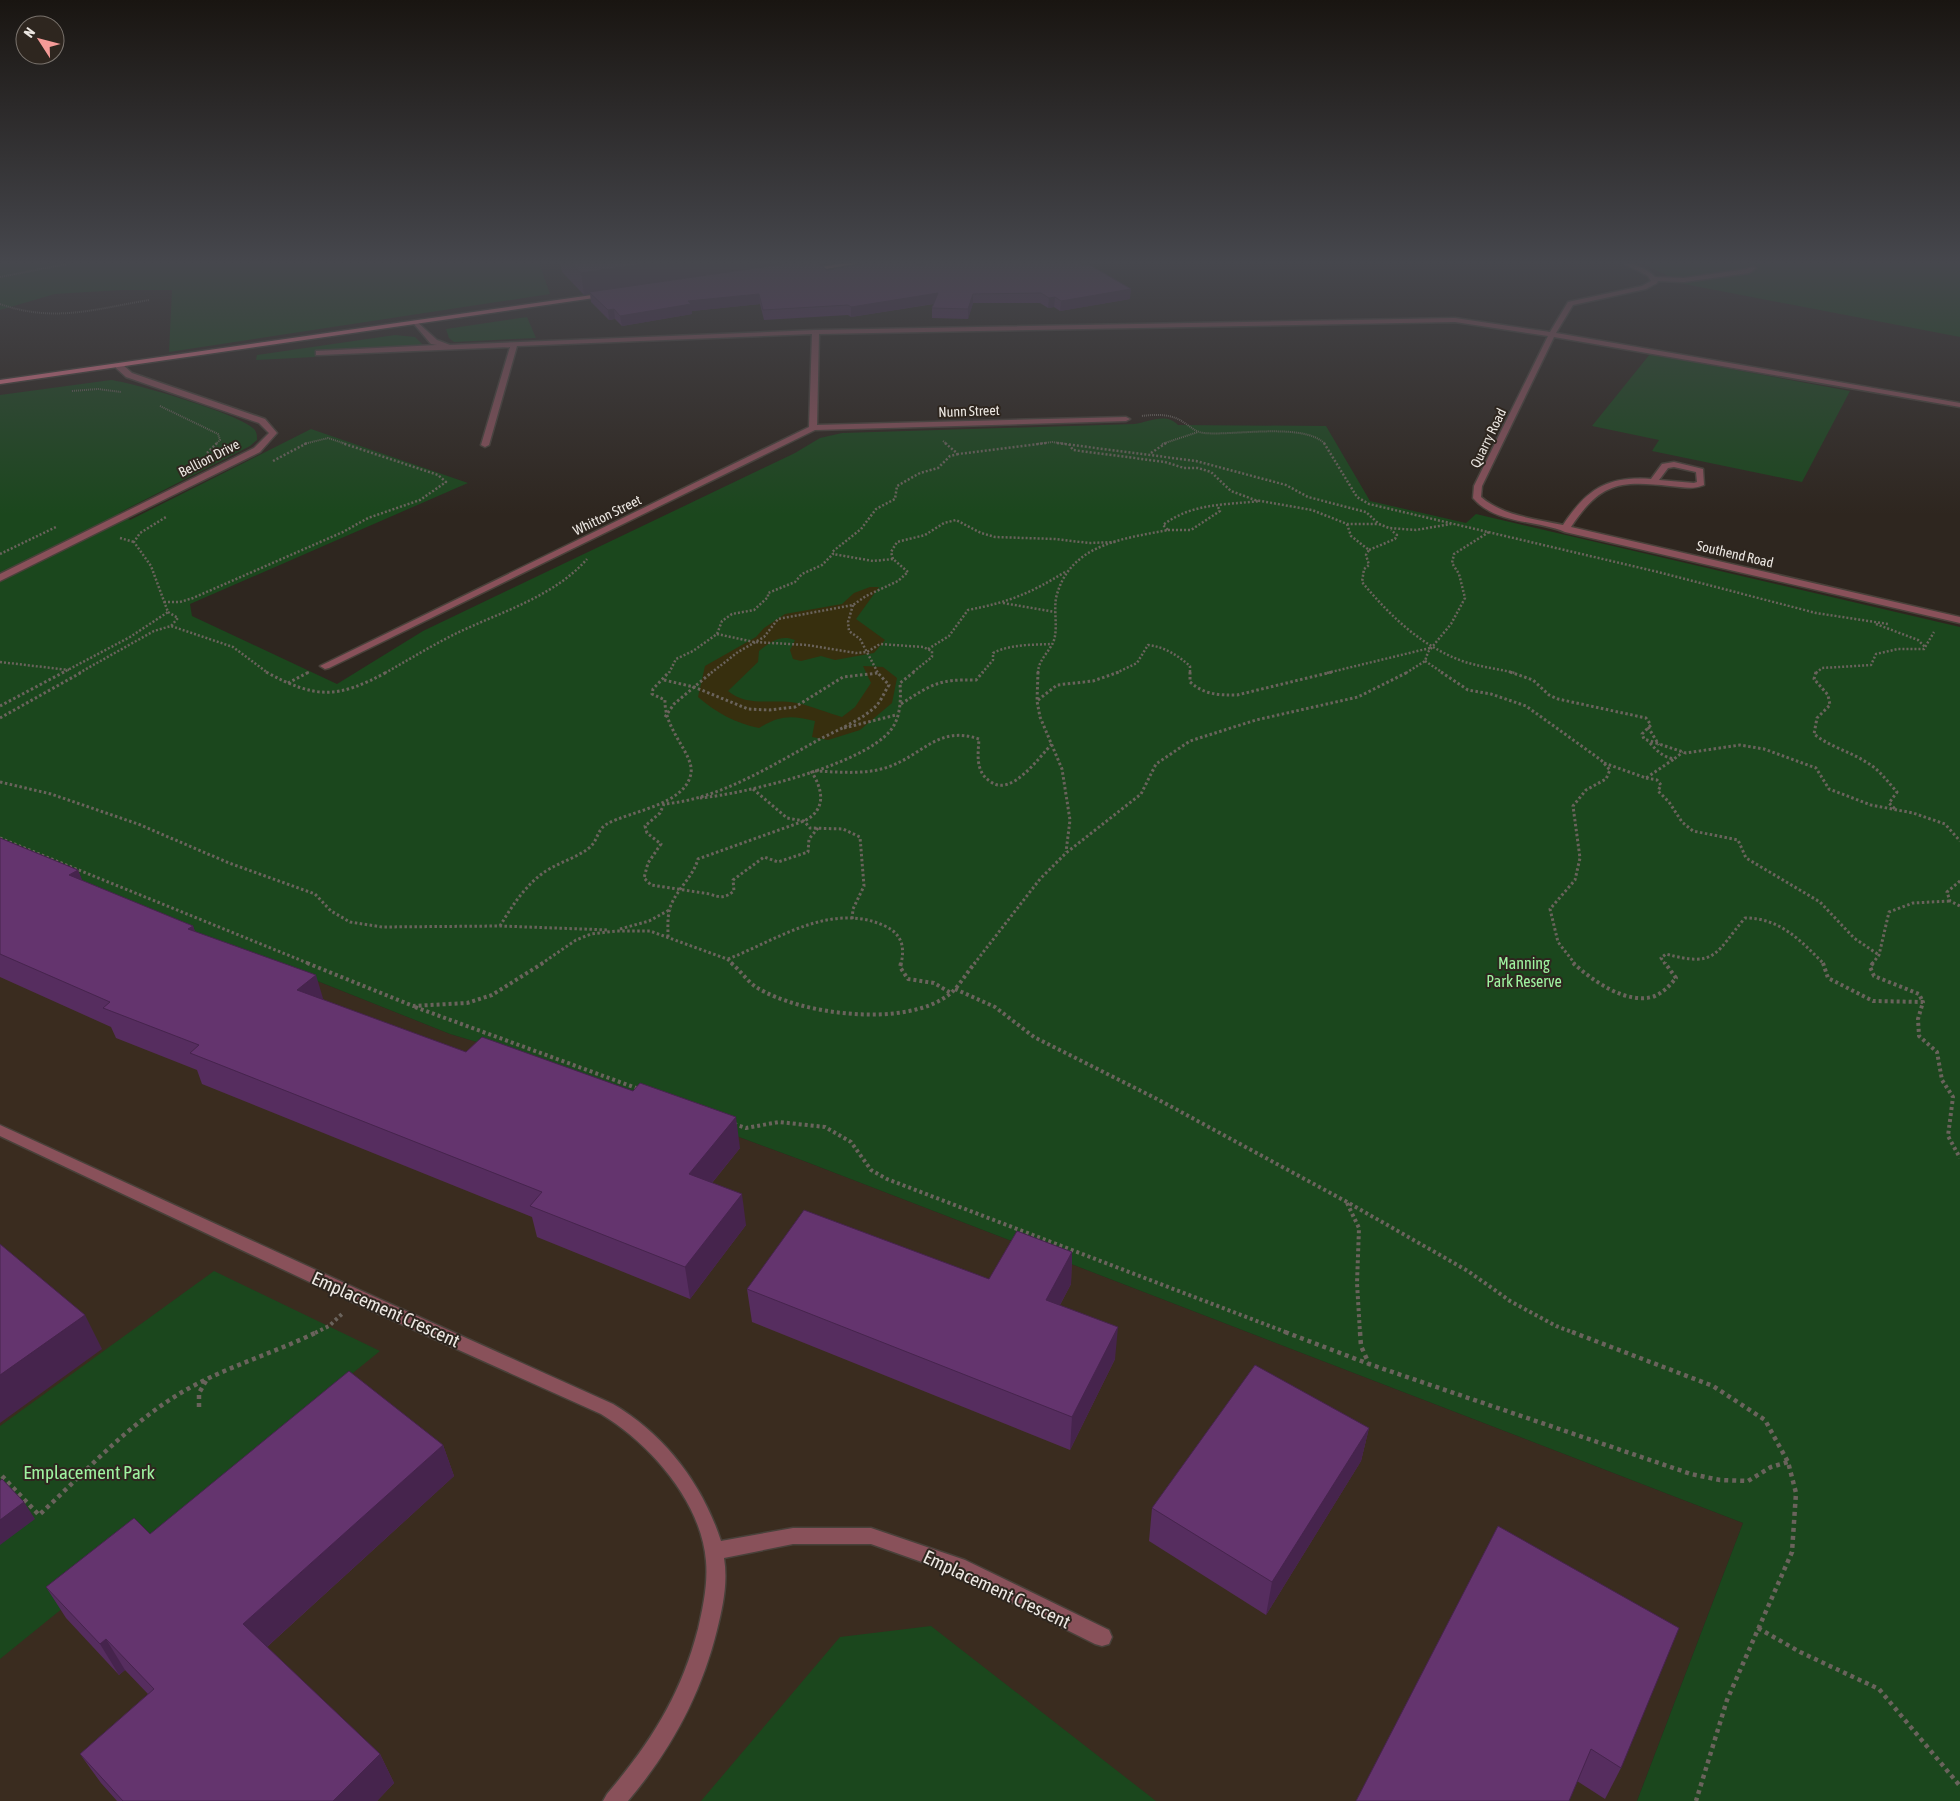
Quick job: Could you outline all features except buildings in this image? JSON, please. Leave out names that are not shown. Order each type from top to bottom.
[{"type":"main road","points":[[0,382],[250,347]]},
{"type":"street","points":[[319,353],[449,347]]},
{"type":"street","points":[[485,446],[513,347]]},
{"type":"street","points":[[813,428],[816,347]]},
{"type":"street","name":"Quarry Road","points":[[1504,514],[1487,507],[1477,498],[1478,486],[1546,347]]},
{"type":"street","points":[[1627,347],[1960,405]]},
{"type":"street","name":"Bellion Drive","points":[[0,578],[257,450],[273,434],[262,422],[129,375],[119,366]]},
{"type":"street","name":"Nunn Street","points":[[813,428],[1126,419]]},
{"type":"street","name":"Whitton Street","points":[[325,666],[764,454],[813,428]]},
{"type":"street","points":[[1565,529],[1588,498],[1602,488],[1633,480],[1696,486],[1701,483],[1701,476],[1700,471],[1674,464],[1665,466],[1654,481]]},
{"type":"street","name":"Southend Road","points":[[1504,514],[1960,620]]},
{"type":"street","name":"Emplacement Crescent","points":[[0,1130],[358,1297],[587,1399],[628,1420],[663,1452],[678,1473],[698,1508],[714,1551],[715,1594],[702,1653],[681,1710],[637,1776],[614,1801]]},
{"type":"street","name":"Emplacement Crescent","points":[[714,1551],[793,1536],[871,1536],[958,1566],[1102,1638]]},
{"type":"path","points":[[81,390],[126,393]]},
{"type":"path","points":[[158,406],[218,434],[220,440],[207,453]]},
{"type":"path","points":[[1126,419],[1148,415],[1170,416],[1180,419],[1190,429],[1198,432]]},
{"type":"path","points":[[1151,454],[1150,452],[1160,448],[1162,444],[1198,432],[1295,432],[1320,437],[1357,497],[1370,504],[1658,572],[1816,613],[1896,625]]},
{"type":"path","points":[[164,602],[180,602],[193,598],[300,551],[367,518],[422,498],[441,488],[446,482],[438,475],[328,438],[308,442],[272,461]]},
{"type":"path","points":[[941,439],[958,454]]},
{"type":"path","points":[[818,828],[810,836],[806,846],[808,852],[778,862],[764,858],[754,862],[746,872],[733,880],[734,891],[728,896],[719,898],[710,894],[651,885],[644,878],[648,864],[661,844],[647,832],[645,826],[660,813],[664,804],[681,793],[692,774],[691,759],[679,746],[665,717],[663,708],[665,700],[652,694],[676,659],[693,651],[717,634],[722,621],[732,614],[754,610],[768,598],[768,593],[795,582],[802,574],[822,564],[833,554],[832,552],[861,528],[876,508],[895,499],[897,486],[920,473],[938,468],[950,456],[1042,442],[1196,461],[1286,485],[1308,496],[1366,512],[1374,517],[1378,524]]},
{"type":"path","points":[[1070,444],[1073,450],[1077,452],[1098,452],[1166,462],[1184,468],[1198,468],[1211,472],[1232,491],[1260,501],[1312,510],[1347,524],[1378,524],[1397,535],[1395,539],[1368,550],[1366,555],[1369,565],[1364,569],[1362,582],[1380,604],[1431,648],[1467,662],[1502,668],[1535,680],[1549,695],[1566,701],[1646,718],[1651,725],[1642,734],[1644,739],[1659,745],[1683,752],[1697,753],[1745,745],[1764,748],[1799,764],[1816,768],[1829,788],[1846,796],[1945,824],[1960,841]]},
{"type":"path","points":[[1090,447],[1098,452]]},
{"type":"path","points":[[1168,530],[1163,525],[1172,516],[1193,507],[1260,501]]},
{"type":"path","points":[[928,649],[949,636],[968,610],[1002,603],[1032,592],[1066,571],[1082,555],[1122,541],[1168,530],[1191,530],[1220,511],[1217,505]]},
{"type":"path","points":[[171,626],[178,618],[168,612],[160,583],[146,554],[134,542],[140,533],[174,513]]},
{"type":"path","points":[[665,717],[674,704],[694,687],[738,652],[764,637],[778,619],[853,605],[898,581],[908,572],[893,559],[891,552],[897,542],[925,535],[944,522],[956,520],[981,533],[995,537],[1035,538],[1089,543],[1122,541]]},
{"type":"path","points":[[1347,524],[1351,536],[1368,550]]},
{"type":"path","points":[[1391,530],[1408,530],[1451,524]]},
{"type":"path","points":[[0,554],[58,526]]},
{"type":"path","points":[[0,782],[51,794],[138,824],[237,866],[315,894],[332,911],[350,922],[382,927],[500,926],[650,931],[727,959],[744,973],[754,986],[801,1006],[836,1013],[868,1015],[894,1013],[928,1005],[951,993],[1040,879],[1066,852],[1141,794],[1156,764],[1190,741],[1256,720],[1358,697],[1402,676],[1425,661],[1431,648],[1451,624],[1465,598],[1459,574],[1452,563],[1454,554],[1489,532]]},
{"type":"path","points":[[833,554],[873,561],[893,559]]},
{"type":"path","points":[[1066,571],[1056,599],[1055,638],[1038,664],[1037,701],[1040,717],[1062,770],[1070,820],[1066,852]]},
{"type":"path","points":[[1002,603],[1055,612]]},
{"type":"path","points":[[696,798],[751,776],[836,730],[877,705],[889,685],[878,673],[860,640],[849,631],[848,622],[853,605]]},
{"type":"path","points":[[0,706],[138,632],[168,612]]},
{"type":"path","points":[[1871,622],[1918,640],[1925,647]]},
{"type":"path","points":[[1927,630],[1943,633]]},
{"type":"path","points":[[1896,810],[1889,803],[1897,792],[1879,772],[1864,760],[1823,742],[1814,734],[1817,718],[1830,705],[1828,696],[1814,679],[1816,672],[1822,668],[1867,666],[1871,665],[1876,654],[1898,649],[1924,649],[1934,631]]},
{"type":"path","points":[[500,926],[520,898],[544,871],[567,862],[592,845],[602,826],[627,814],[664,804],[696,798],[717,798],[752,789],[811,771],[875,745],[890,730],[897,715],[901,705],[900,683],[932,658],[932,651],[928,649],[880,644],[867,652],[856,654],[807,645],[754,642],[717,634]]},
{"type":"path","points":[[901,705],[932,684],[949,679],[976,680],[993,660],[993,653],[1005,647],[1051,644]]},
{"type":"path","points":[[1037,701],[1057,685],[1093,681],[1119,672],[1137,663],[1148,645],[1165,648],[1183,660],[1190,666],[1190,682],[1203,693],[1215,696],[1238,694],[1431,648]]},
{"type":"path","points":[[1425,661],[1468,690],[1491,694],[1526,706],[1603,762],[1610,770],[1606,779],[1586,790],[1573,806],[1580,858],[1575,880],[1550,908],[1551,923],[1564,951],[1589,978],[1619,992],[1649,997],[1668,988],[1676,978],[1661,958],[1666,954],[1689,962],[1700,962],[1720,952],[1745,918],[1762,918],[1778,925],[1800,940],[1825,965],[1828,978],[1873,1001],[1923,1002]]},
{"type":"path","points":[[0,662],[70,670]]},
{"type":"path","points":[[664,679],[694,687],[748,709],[769,710],[796,707],[843,677],[878,673]]},
{"type":"path","points":[[836,730],[897,715]]},
{"type":"path","points":[[1648,727],[1659,745]]},
{"type":"path","points":[[811,771],[866,772],[889,767],[926,744],[953,734],[969,734],[979,739],[978,764],[985,776],[992,785],[1001,787],[1012,783],[1052,744]]},
{"type":"path","points":[[1650,742],[1656,752],[1674,759]]},
{"type":"path","points":[[1646,778],[1652,772],[1670,763],[1683,752]]},
{"type":"path","points":[[1603,762],[1646,778],[1657,780],[1661,785],[1658,791],[1668,798],[1683,823],[1695,832],[1738,840],[1746,858],[1820,902],[1854,938],[1879,955]]},
{"type":"path","points":[[668,937],[668,919],[674,899],[696,871],[698,859],[709,853],[734,848],[754,837],[804,821],[816,813],[822,800],[820,782],[811,771]]},
{"type":"path","points":[[752,789],[786,818],[804,821],[810,828],[854,832],[860,837],[864,886],[853,910],[852,920]]},
{"type":"path","points":[[0,838],[413,1006],[646,1091]]},
{"type":"path","points":[[1950,901],[1947,892],[1960,880]]},
{"type":"path","points":[[1960,906],[1950,901],[1913,903],[1889,912],[1879,955],[1870,967],[1874,976],[1919,994],[1923,1002],[1918,1019],[1919,1036],[1937,1052],[1942,1080],[1953,1097],[1948,1136],[1960,1158]]},
{"type":"path","points":[[413,1006],[467,1003],[492,995],[520,979],[576,940],[591,934],[616,930],[649,921],[671,909]]},
{"type":"path","points":[[727,959],[813,923],[852,920],[876,921],[894,930],[904,948],[900,967],[908,979],[934,983],[951,993]]},
{"type":"path","points":[[955,988],[995,1007],[1034,1037],[1159,1100],[1347,1202],[1468,1271],[1510,1301],[1556,1326],[1713,1386],[1765,1420],[1779,1442],[1788,1462],[1796,1493],[1792,1552],[1727,1700],[1696,1801]]},
{"type":"path","points":[[728,1121],[746,1128],[779,1122],[825,1127],[851,1142],[871,1170],[887,1179],[1369,1364],[1692,1474],[1720,1480],[1748,1481],[1771,1467],[1788,1462]]},
{"type":"path","points":[[1347,1202],[1359,1228],[1359,1323],[1361,1346],[1369,1364]]},
{"type":"path","points":[[2,1476],[39,1515],[124,1436],[167,1401],[207,1378],[307,1338],[328,1326],[358,1297]]},
{"type":"path","points":[[199,1407],[199,1393],[207,1378]]},
{"type":"path","points":[[1758,1628],[1800,1652],[1879,1689],[1942,1767],[1960,1786]]},
{"type":"shaded area","points":[[0,850],[112,899],[450,1034],[510,1052],[804,1161],[1743,1523],[1637,1801],[0,1801]]},
{"type":"green space","points":[[169,347],[202,347],[169,352]]},
{"type":"green space","points":[[312,347],[380,347],[317,350],[315,357],[256,360],[257,355]]},
{"type":"green space","points":[[1650,354],[1850,391],[1802,482],[1652,451],[1659,440],[1592,426]]},
{"type":"green space","name":"Manning Park Reserve","points":[[111,380],[163,393],[229,415],[254,429],[257,436],[257,440],[250,446],[119,513],[130,520],[311,429],[468,483],[190,604],[192,616],[337,684],[423,631],[795,453],[820,438],[842,433],[1134,424],[1163,418],[1173,421],[1178,425],[1326,426],[1370,501],[1466,523],[1476,514],[1960,627],[1960,1801],[1637,1801],[1743,1523],[804,1161],[510,1052],[450,1034],[112,899],[0,850],[0,395]]},
{"type":"green space","name":"Emplacement Park","points":[[214,1271],[380,1351],[0,1659],[0,1426]]},
{"type":"green space","points":[[931,1626],[1156,1801],[701,1801],[840,1637]]},
{"type":"sand","points":[[870,587],[879,587],[856,619],[885,640],[874,653],[835,660],[821,656],[801,661],[793,659],[790,650],[795,640],[780,638],[759,651],[758,662],[728,691],[736,696],[752,701],[797,703],[842,717],[855,707],[871,683],[863,666],[883,667],[897,678],[892,703],[860,730],[828,740],[812,737],[815,721],[792,717],[780,718],[759,728],[727,717],[698,697],[705,666],[756,637],[764,628],[785,614],[842,604],[854,593]]}]
